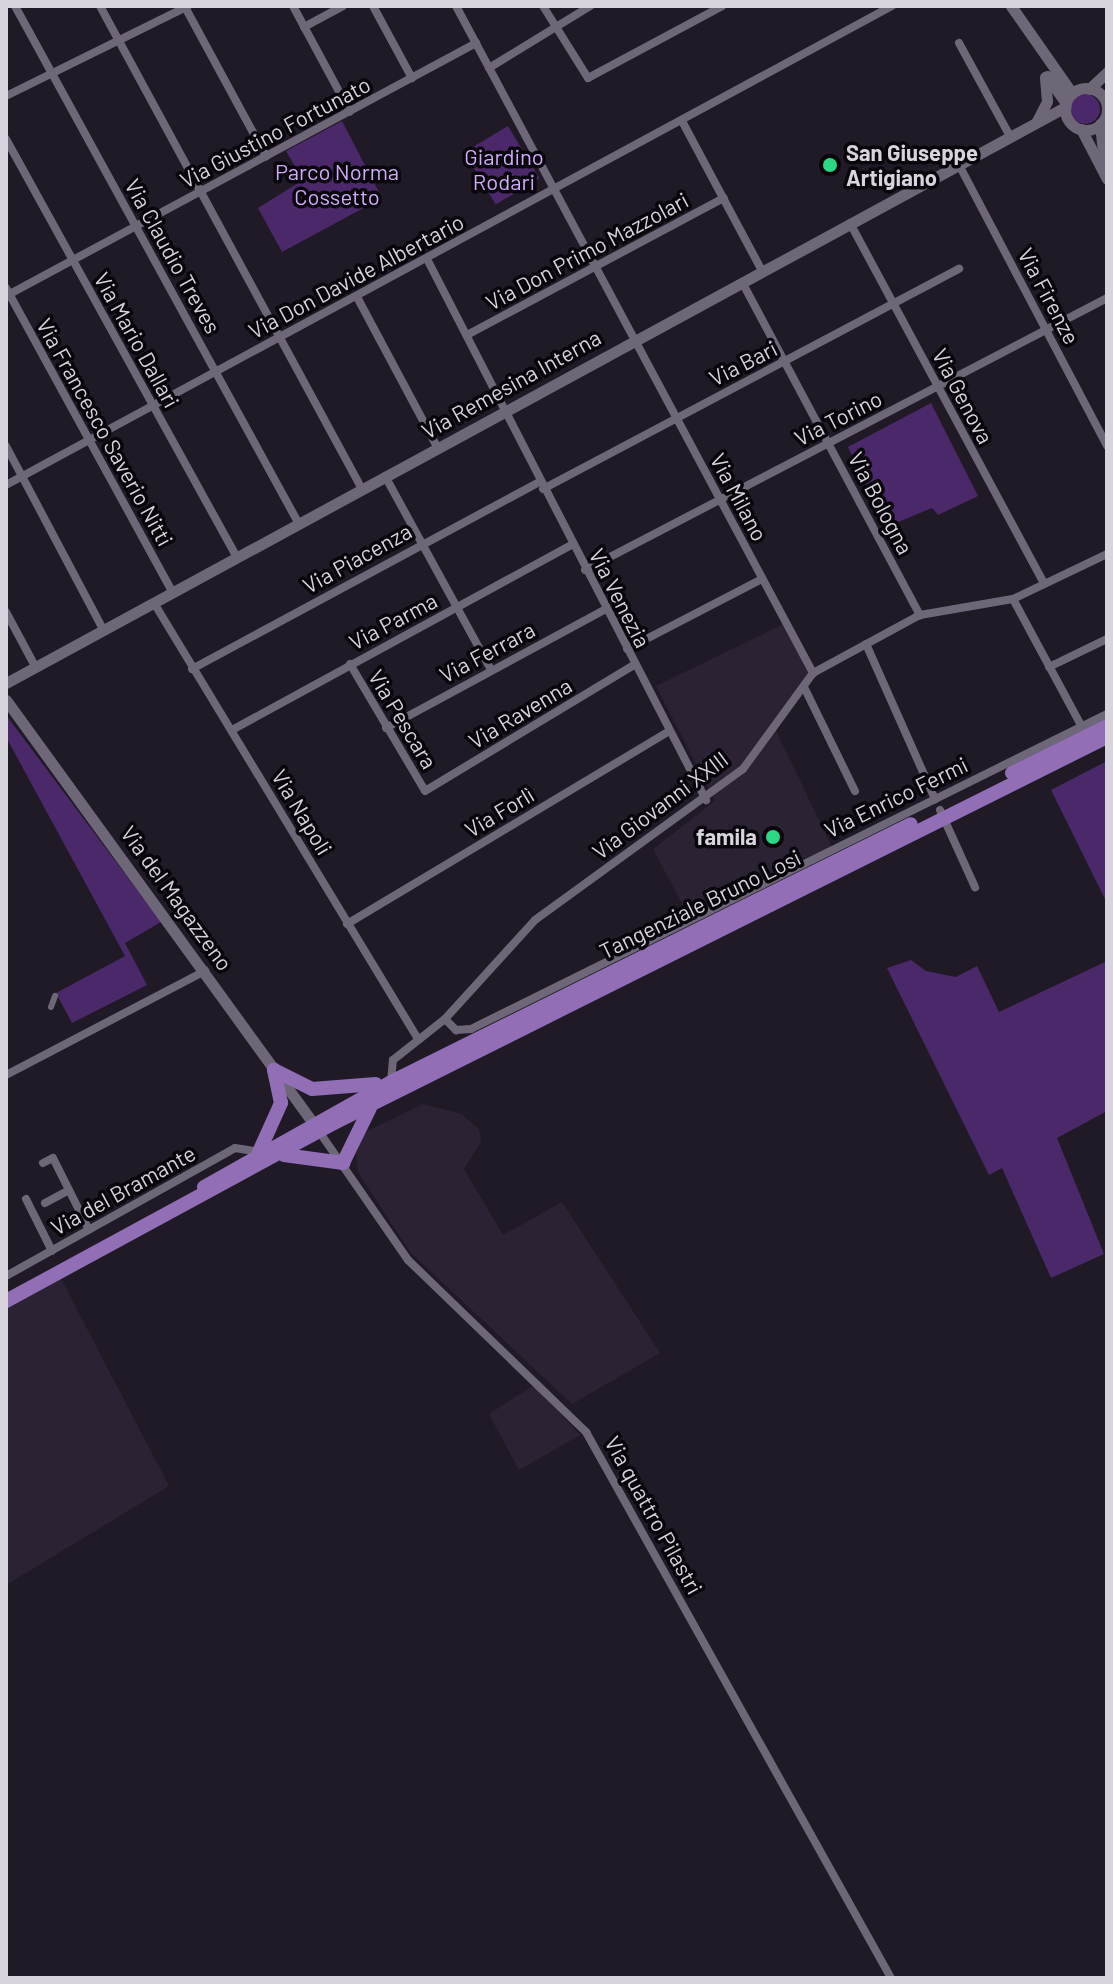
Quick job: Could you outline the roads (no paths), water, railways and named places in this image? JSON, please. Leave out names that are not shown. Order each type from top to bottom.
[{"type":"main road","name":"Tangenziale Bruno Losi","points":[[316,1128],[391,1082],[1107,726]]},
{"type":"main road","name":"Tangenziale Bruno Losi","points":[[316,1128],[375,1102],[939,809],[1107,737]]},
{"type":"main road","points":[[274,1070],[312,1089],[391,1082]]},
{"type":"main road","points":[[259,1152],[281,1103],[274,1070]]},
{"type":"main road","points":[[275,1156],[343,1163],[353,1128],[375,1102]]},
{"type":"main road","points":[[138,1232],[259,1152],[316,1128]]},
{"type":"main road","points":[[6,1301],[275,1156],[316,1128]]},
{"type":"street","name":"Via Claudio Treves","points":[[15,6],[299,524]]},
{"type":"street","points":[[100,6],[362,489]]},
{"type":"street","points":[[293,6],[350,112]]},
{"type":"street","points":[[304,27],[343,6]]},
{"type":"street","points":[[373,6],[412,78]]},
{"type":"street","name":"Via Milano","points":[[456,6],[552,191],[813,673]]},
{"type":"street","points":[[543,6],[588,78],[722,6]]},
{"type":"street","points":[[489,68],[590,6]]},
{"type":"street","name":"Via Don Davide Albertario","points":[[6,485],[155,408],[280,337],[892,6]]},
{"type":"street","points":[[6,96],[187,7],[266,156]]},
{"type":"street","points":[[1015,10],[1043,70],[1068,101]]},
{"type":"street","points":[[1015,10],[1068,101],[1069,120],[1081,129],[1107,179]]},
{"type":"street","name":"Via Giustino Fortunato","points":[[7,293],[476,43]]},
{"type":"street","points":[[959,43],[1010,136]]},
{"type":"street","points":[[1036,122],[1047,101],[1043,70]]},
{"type":"street","points":[[1068,101],[1089,89],[1107,72]]},
{"type":"street","points":[[1089,89],[1105,92],[1100,123],[1107,169]]},
{"type":"street","name":"Via Remesina Interna","points":[[6,683],[634,338],[1036,122],[1068,101]]},
{"type":"street","name":"Via Remesina Interna","points":[[1036,122],[1069,120]]},
{"type":"street","points":[[682,121],[762,271]]},
{"type":"street","points":[[1081,129],[1100,123]]},
{"type":"street","name":"Via Mario Dallari","points":[[6,139],[237,558]]},
{"type":"street","name":"Via Firenze","points":[[958,163],[1107,446]]},
{"type":"street","name":"Via Don Primo Mazzolari","points":[[467,335],[724,198]]},
{"type":"street","name":"Via Genova","points":[[850,223],[1044,584]]},
{"type":"street","name":"Via Venezia","points":[[427,259],[706,800]]},
{"type":"street","name":"Via Bari","points":[[541,485],[895,305],[959,269]]},
{"type":"street","name":"Via Bologna","points":[[742,282],[920,615]]},
{"type":"street","name":"Via Francesco Saverio Nitti","points":[[7,293],[173,593]]},
{"type":"street","points":[[357,297],[437,447]]},
{"type":"street","name":"Via Torino","points":[[585,570],[1107,298]]},
{"type":"street","points":[[6,446],[103,629]]},
{"type":"street","points":[[385,476],[491,670]]},
{"type":"street","name":"Via Piacenza","points":[[192,669],[423,542],[541,485]]},
{"type":"street","name":"Via Parma","points":[[232,730],[573,544]]},
{"type":"street","name":"Via Giovanni XXIII","points":[[391,1082],[393,1060],[445,1019],[535,920],[706,800],[763,747],[813,673],[920,615],[1013,599],[1107,554]]},
{"type":"street","points":[[627,649],[762,579]]},
{"type":"street","points":[[1013,599],[1082,727]]},
{"type":"street","name":"Via Napoli","points":[[154,603],[418,1039]]},
{"type":"street","name":"Via Ferrara","points":[[386,728],[606,609]]},
{"type":"street","points":[[6,612],[35,666]]},
{"type":"street","points":[[1049,667],[1107,639]]},
{"type":"street","points":[[866,644],[975,887]]},
{"type":"street","name":"Via Pescara","points":[[350,664],[425,791]]},
{"type":"street","name":"Via Ravenna","points":[[425,791],[634,665]]},
{"type":"street","points":[[804,687],[855,791]]},
{"type":"street","name":"Via del Magazzeno","points":[[6,700],[206,970],[316,1128]]},
{"type":"street","name":"Via Enrico Fermi","points":[[445,1019],[456,1030],[471,1029],[939,809],[1107,714]]},
{"type":"street","name":"Via Forlì","points":[[347,924],[669,731]]},
{"type":"street","points":[[6,1075],[206,970]]},
{"type":"street","points":[[51,1007],[55,996]]},
{"type":"street","name":"Via quattro Pilastri","points":[[316,1128],[408,1260],[586,1432],[891,1978]]},
{"type":"street","name":"Via del Bramante","points":[[6,1276],[235,1148],[259,1152]]},
{"type":"street","points":[[43,1163],[53,1158],[89,1230]]},
{"type":"street","points":[[45,1203],[69,1190]]},
{"type":"street","points":[[26,1199],[52,1251]]},
{"type":"place","name":"San Giuseppe Artigiano","points":[[830,165]]},
{"type":"place","name":"famila","points":[[773,837]]},
{"type":"park label","name":"Giardino Rodari","points":[[504,168]]},
{"type":"park label","name":"Parco Norma Cossetto","points":[[337,184]]}]
